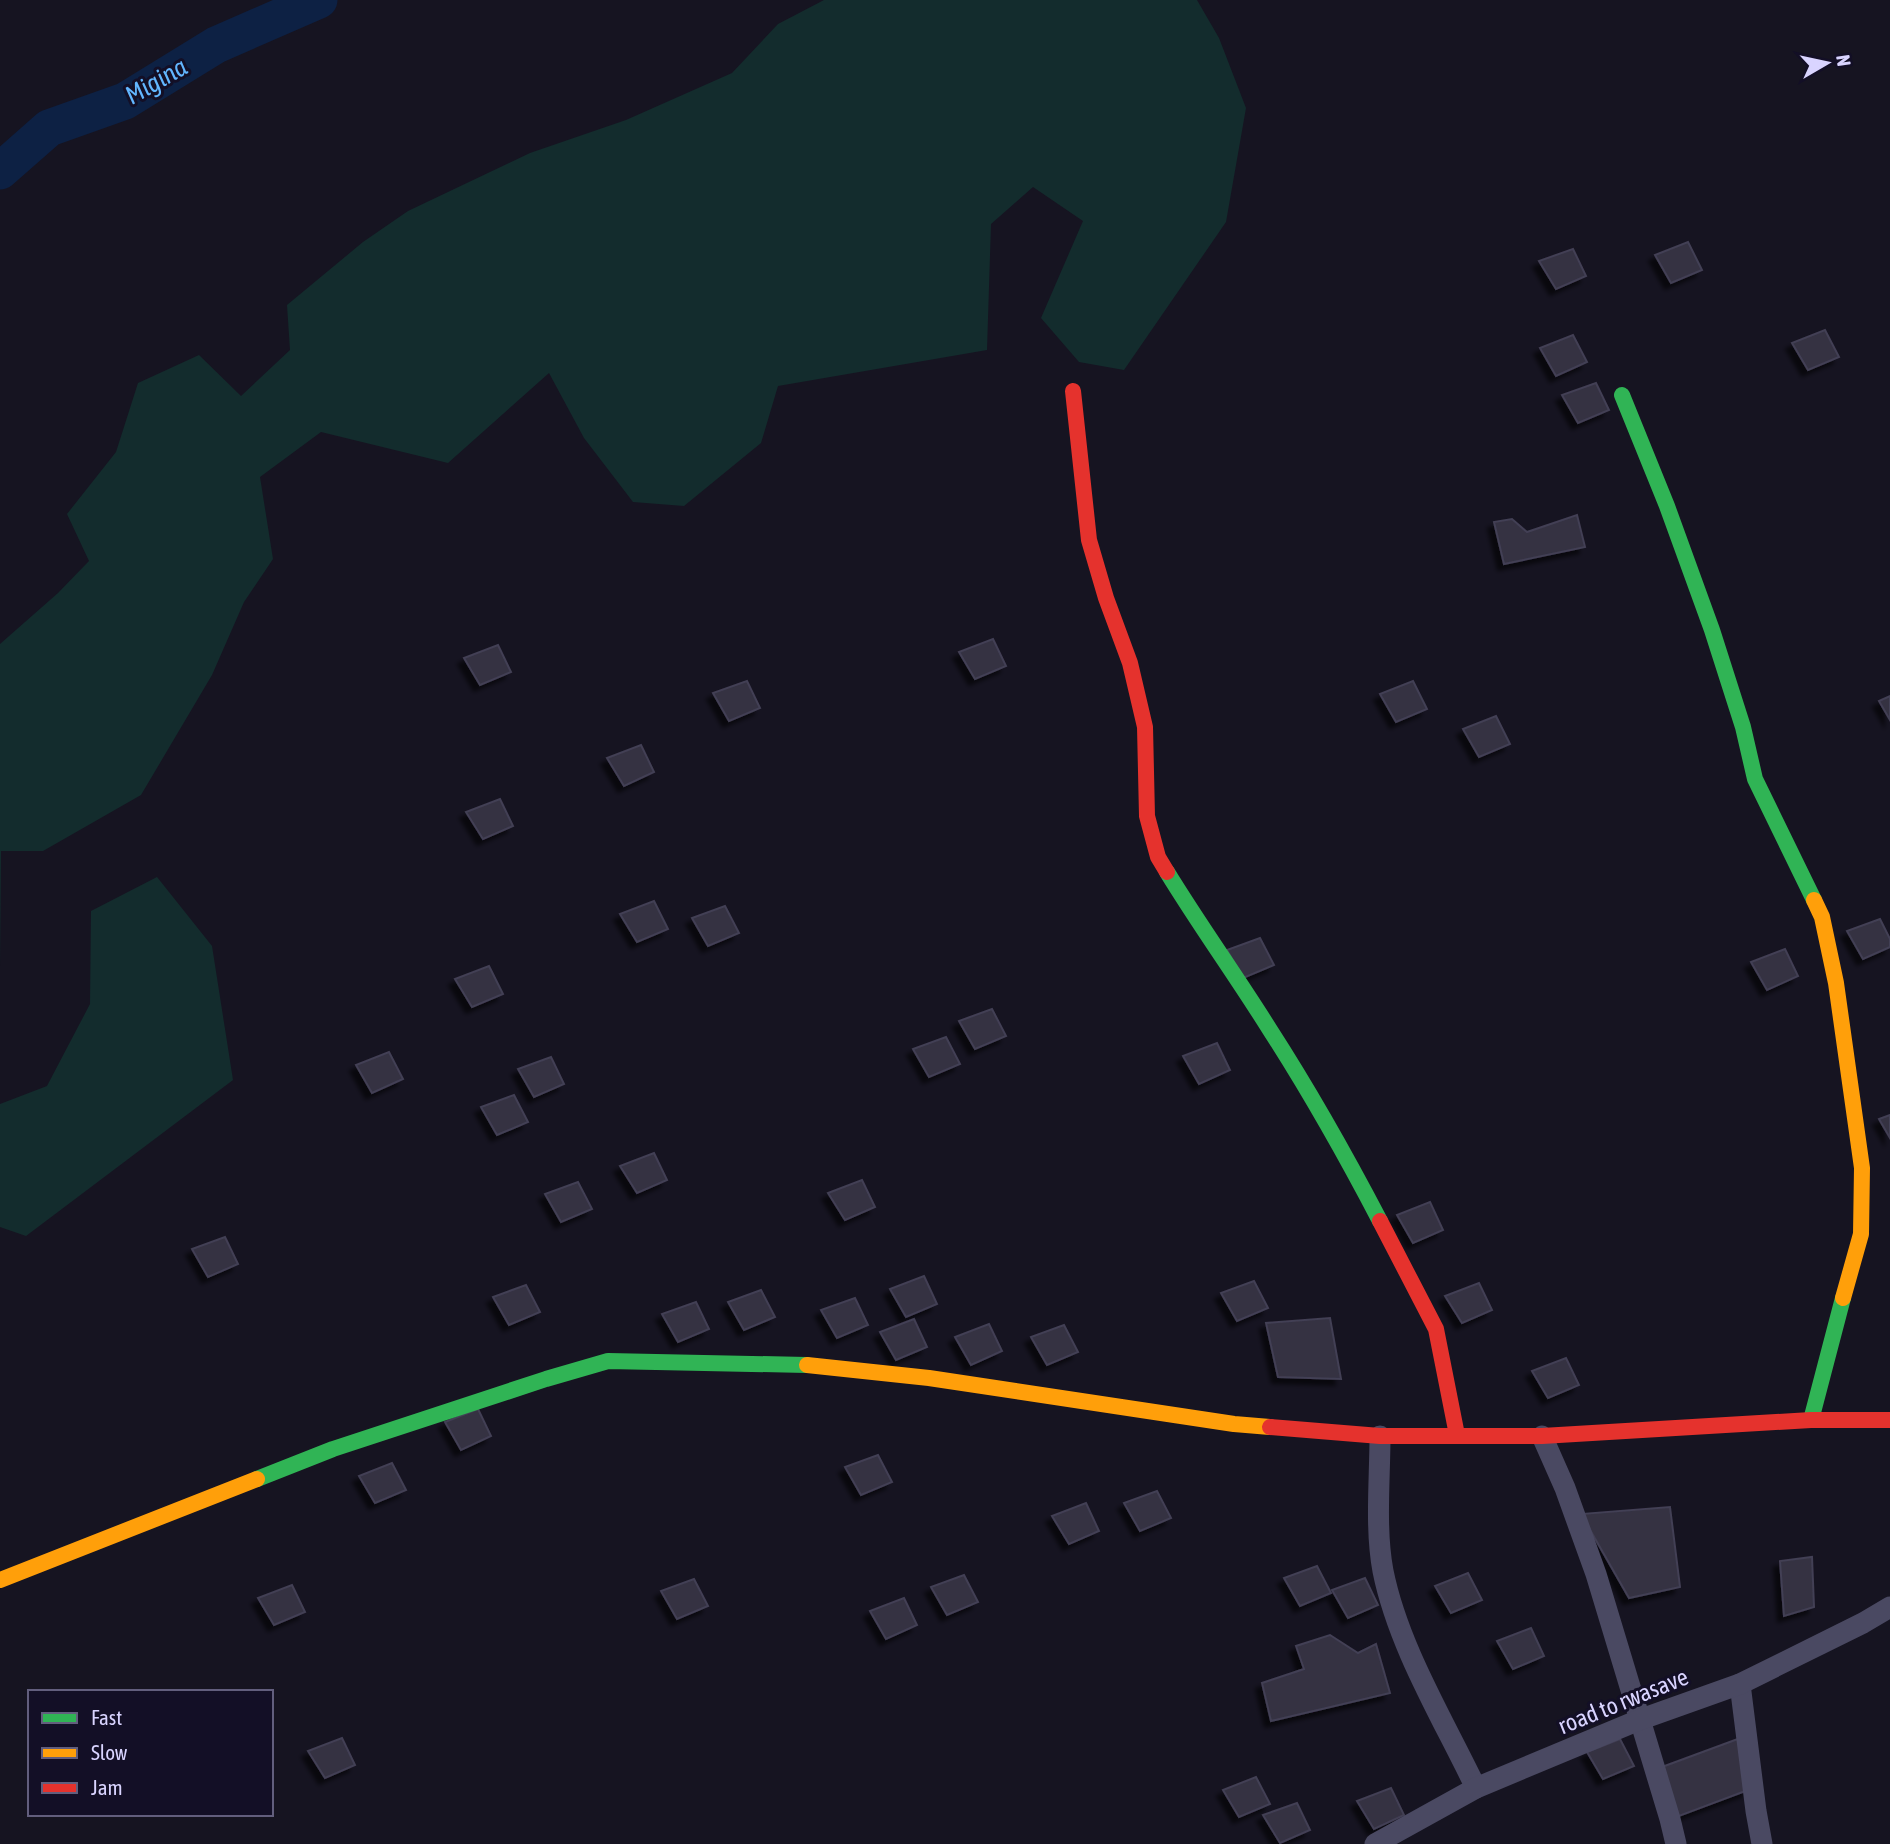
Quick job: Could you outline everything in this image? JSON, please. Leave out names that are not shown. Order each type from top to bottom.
[{"type":"street","points":[[1073,391],[1089,540],[1106,598],[1130,663],[1145,727],[1147,816],[1158,857],[1337,1139],[1436,1329],[1457,1435]]},
{"type":"street","points":[[1622,396],[1667,506],[1712,630],[1755,779],[1822,917],[1836,984],[1862,1168],[1861,1234],[1811,1420]]},
{"type":"street","points":[[0,1580],[333,1449],[608,1361],[811,1365],[929,1378],[1234,1424],[1380,1436],[1542,1436],[1811,1420],[1890,1420]]},
{"type":"street","points":[[1380,1436],[1383,1569],[1398,1628],[1476,1788]]},
{"type":"street","points":[[1542,1436],[1565,1488],[1597,1574],[1676,1844]]},
{"type":"street","name":"road to rwasave","points":[[1375,1844],[1476,1788],[1639,1720],[1740,1684],[1890,1607]]},
{"type":"street","points":[[1740,1684],[1762,1844]]},
{"type":"green space","points":[[824,0],[1197,0],[1219,38],[1246,108],[1226,222],[1124,370],[1079,362],[1041,318],[1083,221],[1033,187],[991,224],[987,350],[778,386],[761,443],[684,506],[633,502],[584,438],[549,373],[448,463],[321,432],[260,477],[273,559],[244,602],[212,675],[141,795],[43,851],[1,851],[0,966],[0,644],[58,593],[89,561],[67,514],[116,452],[138,383],[199,355],[241,396],[290,350],[287,305],[363,242],[408,211],[530,153],[626,120],[732,73],[778,24]]},
{"type":"green space","points":[[157,877],[212,946],[233,1080],[26,1236],[0,1227],[0,1104],[47,1086],[90,1004],[91,911]]},
{"type":"building","points":[[1688,242],[1702,270],[1671,283],[1655,255]]},
{"type":"building","points":[[1573,249],[1586,276],[1556,289],[1539,261]]},
{"type":"building","points":[[1825,330],[1839,357],[1808,370],[1792,343]]},
{"type":"building","points":[[1573,335],[1587,362],[1556,376],[1540,348]]},
{"type":"building","points":[[1596,383],[1609,410],[1578,423],[1562,395]]},
{"type":"building","points":[[1577,515],[1585,547],[1504,564],[1494,522],[1512,519],[1527,532]]},
{"type":"building","points":[[993,639],[1006,666],[975,679],[959,652]]},
{"type":"building","points":[[498,645],[511,672],[480,685],[464,658]]},
{"type":"building","points":[[747,681],[760,708],[729,721],[713,693]]},
{"type":"building","points":[[1413,681],[1427,709],[1396,722],[1380,694]]},
{"type":"building","points":[[1890,696],[1890,720],[1879,701]]},
{"type":"building","points":[[1496,716],[1510,744],[1479,757],[1463,729]]},
{"type":"building","points":[[641,745],[654,772],[624,786],[607,758]]},
{"type":"building","points":[[500,799],[513,826],[483,839],[466,812]]},
{"type":"building","points":[[654,901],[668,929],[637,942],[620,914]]},
{"type":"building","points":[[725,906],[739,933],[708,946],[692,918]]},
{"type":"building","points":[[1880,919],[1890,939],[1890,947],[1863,959],[1847,931]]},
{"type":"building","points":[[1260,938],[1274,965],[1243,978],[1227,950]]},
{"type":"building","points":[[1785,949],[1798,976],[1767,990],[1751,962]]},
{"type":"building","points":[[489,966],[503,994],[472,1007],[455,979]]},
{"type":"building","points":[[992,1009],[1006,1036],[975,1049],[959,1021]]},
{"type":"building","points":[[946,1037],[960,1064],[929,1077],[913,1049]]},
{"type":"building","points":[[1217,1043],[1230,1070],[1199,1084],[1183,1056]]},
{"type":"building","points":[[389,1052],[403,1079],[372,1093],[356,1065]]},
{"type":"building","points":[[551,1057],[564,1084],[534,1097],[518,1069]]},
{"type":"building","points":[[514,1095],[528,1122],[497,1135],[481,1107]]},
{"type":"building","points":[[1890,1115],[1890,1138],[1879,1119]]},
{"type":"building","points":[[654,1153],[667,1180],[637,1193],[620,1166]]},
{"type":"building","points":[[862,1180],[875,1207],[845,1220],[828,1193]]},
{"type":"building","points":[[578,1182],[592,1209],[561,1222],[545,1194]]},
{"type":"building","points":[[1430,1202],[1443,1230],[1413,1243],[1397,1215]]},
{"type":"building","points":[[225,1237],[238,1264],[208,1277],[192,1249]]},
{"type":"building","points":[[924,1276],[937,1304],[906,1317],[890,1289]]},
{"type":"building","points":[[1254,1281],[1268,1308],[1237,1321],[1221,1293]]},
{"type":"building","points":[[1479,1283],[1492,1310],[1462,1323],[1445,1296]]},
{"type":"building","points":[[526,1285],[540,1312],[509,1325],[493,1297]]},
{"type":"building","points":[[761,1290],[775,1317],[744,1330],[728,1302]]},
{"type":"building","points":[[855,1298],[868,1325],[837,1338],[821,1310]]},
{"type":"building","points":[[696,1302],[709,1329],[678,1342],[662,1314]]},
{"type":"building","points":[[1330,1318],[1341,1379],[1278,1377],[1266,1323]]},
{"type":"building","points":[[914,1319],[927,1347],[896,1360],[880,1332]]},
{"type":"building","points":[[989,1324],[1002,1351],[971,1365],[955,1337]]},
{"type":"building","points":[[1064,1325],[1078,1352],[1047,1365],[1031,1337]]},
{"type":"building","points":[[1566,1358],[1579,1385],[1548,1398],[1532,1371]]},
{"type":"building","points":[[478,1409],[491,1436],[461,1450],[445,1422]]},
{"type":"building","points":[[878,1455],[892,1482],[861,1495],[845,1467]]},
{"type":"building","points":[[392,1463],[406,1490],[375,1503],[359,1476]]},
{"type":"building","points":[[1157,1491],[1171,1518],[1140,1531],[1124,1503]]},
{"type":"building","points":[[1086,1503],[1099,1531],[1069,1544],[1052,1516]]},
{"type":"building","points":[[1670,1507],[1680,1587],[1629,1598],[1581,1514]]},
{"type":"building","points":[[1812,1557],[1814,1607],[1784,1616],[1780,1561]]},
{"type":"building","points":[[1317,1566],[1331,1593],[1300,1606],[1284,1578]]},
{"type":"building","points":[[1468,1573],[1482,1600],[1451,1613],[1435,1586]]},
{"type":"building","points":[[964,1575],[978,1602],[947,1615],[931,1587]]},
{"type":"building","points":[[1365,1578],[1378,1605],[1348,1618],[1332,1590]]},
{"type":"building","points":[[694,1579],[708,1606],[677,1619],[661,1591]]},
{"type":"building","points":[[292,1585],[305,1612],[274,1625],[258,1598]]},
{"type":"building","points":[[904,1598],[917,1625],[886,1639],[870,1611]]},
{"type":"building","points":[[1531,1628],[1544,1656],[1513,1669],[1497,1641]]},
{"type":"building","points":[[1330,1635],[1358,1653],[1376,1644],[1390,1693],[1271,1721],[1262,1683],[1304,1669],[1296,1646]]},
{"type":"building","points":[[1746,1736],[1748,1790],[1671,1819],[1662,1767]]},
{"type":"building","points":[[342,1738],[355,1765],[325,1778],[308,1751]]},
{"type":"building","points":[[1620,1739],[1634,1766],[1603,1779],[1587,1752]]},
{"type":"building","points":[[1256,1777],[1270,1804],[1239,1817],[1223,1790]]},
{"type":"building","points":[[1391,1788],[1404,1815],[1374,1829],[1357,1801]]},
{"type":"building","points":[[1297,1803],[1310,1830],[1280,1843],[1263,1815]]},
{"type":"waterway","name":"Migina","points":[[0,171],[49,128],[125,101],[216,45],[319,0]]},
{"type":"traffic: fast","points":[[1622,395],[1667,506],[1712,630],[1743,727],[1755,779],[1814,900]]},
{"type":"traffic: fast","points":[[1167,872],[1299,1077],[1380,1221]]},
{"type":"traffic: fast","points":[[1811,1420],[1843,1298]]},
{"type":"traffic: fast","points":[[257,1479],[333,1449],[608,1361],[807,1365]]},
{"type":"traffic: slow","points":[[1814,900],[1822,917],[1836,983],[1862,1168],[1861,1234],[1843,1298]]},
{"type":"traffic: slow","points":[[807,1365],[929,1378],[1234,1424],[1270,1427]]},
{"type":"traffic: slow","points":[[0,1580],[257,1479]]},
{"type":"traffic: jam","points":[[1073,391],[1089,540],[1106,598],[1130,663],[1145,727],[1147,816],[1158,857],[1167,872]]},
{"type":"traffic: jam","points":[[1380,1221],[1436,1329],[1457,1435]]},
{"type":"traffic: jam","points":[[1270,1427],[1380,1436],[1542,1436],[1811,1420],[1890,1420]]}]
